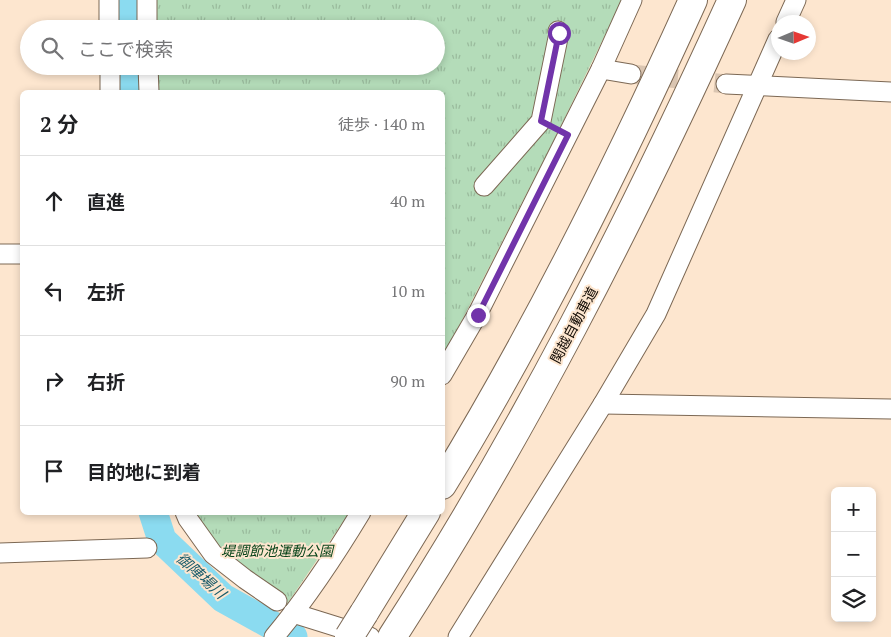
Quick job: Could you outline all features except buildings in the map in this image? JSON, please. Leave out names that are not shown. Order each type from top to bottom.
[{"type":"highway","points":[[445,480],[528,336],[580,236],[693,0]]},
{"type":"highway","name":"関越自動車道","points":[[397,630],[492,473],[562,349],[615,247],[732,0]]},
{"type":"highway","points":[[349,637],[367,625],[424,515]]},
{"type":"street","points":[[109,0],[109,20]]},
{"type":"street","points":[[146,0],[147,20]]},
{"type":"street","points":[[445,365],[478,315],[601,69],[632,0]]},
{"type":"street","points":[[789,15],[796,0]]},
{"type":"street","points":[[484,186],[541,121],[558,31]]},
{"type":"street","points":[[458,637],[603,404],[656,314],[771,56]]},
{"type":"street","points":[[601,69],[631,74]]},
{"type":"street","points":[[110,75],[110,90]]},
{"type":"street","points":[[148,75],[148,90]]},
{"type":"street","points":[[726,84],[891,92]]},
{"type":"street","points":[[541,121],[568,135]]},
{"type":"street","points":[[0,254],[20,254]]},
{"type":"street","points":[[603,404],[891,409]]},
{"type":"street","points":[[186,515],[213,554],[245,579],[277,600]]},
{"type":"street","points":[[274,637],[348,535],[359,515]]},
{"type":"street","points":[[0,553],[146,548]]},
{"type":"street","points":[[290,617],[367,625]]},
{"type":"green space","points":[[151,0],[622,0],[553,142],[445,351],[445,90],[153,90],[152,75],[445,75],[445,20],[151,20]]},
{"type":"green space","name":"堤調節池運動公園","points":[[189,515],[348,515],[285,607],[215,552]]},
{"type":"waterway","name":"御陣場川","points":[[128,0],[128,20]]},
{"type":"waterway","name":"御陣場川","points":[[129,75],[130,90]]},
{"type":"waterway","name":"御陣場川","points":[[154,515],[162,540],[223,598],[293,637]]},
{"type":"tunnel","points":[[631,74],[726,84]]},
{"type":"route","points":[[478,315],[568,135],[541,121],[559,33]]}]
